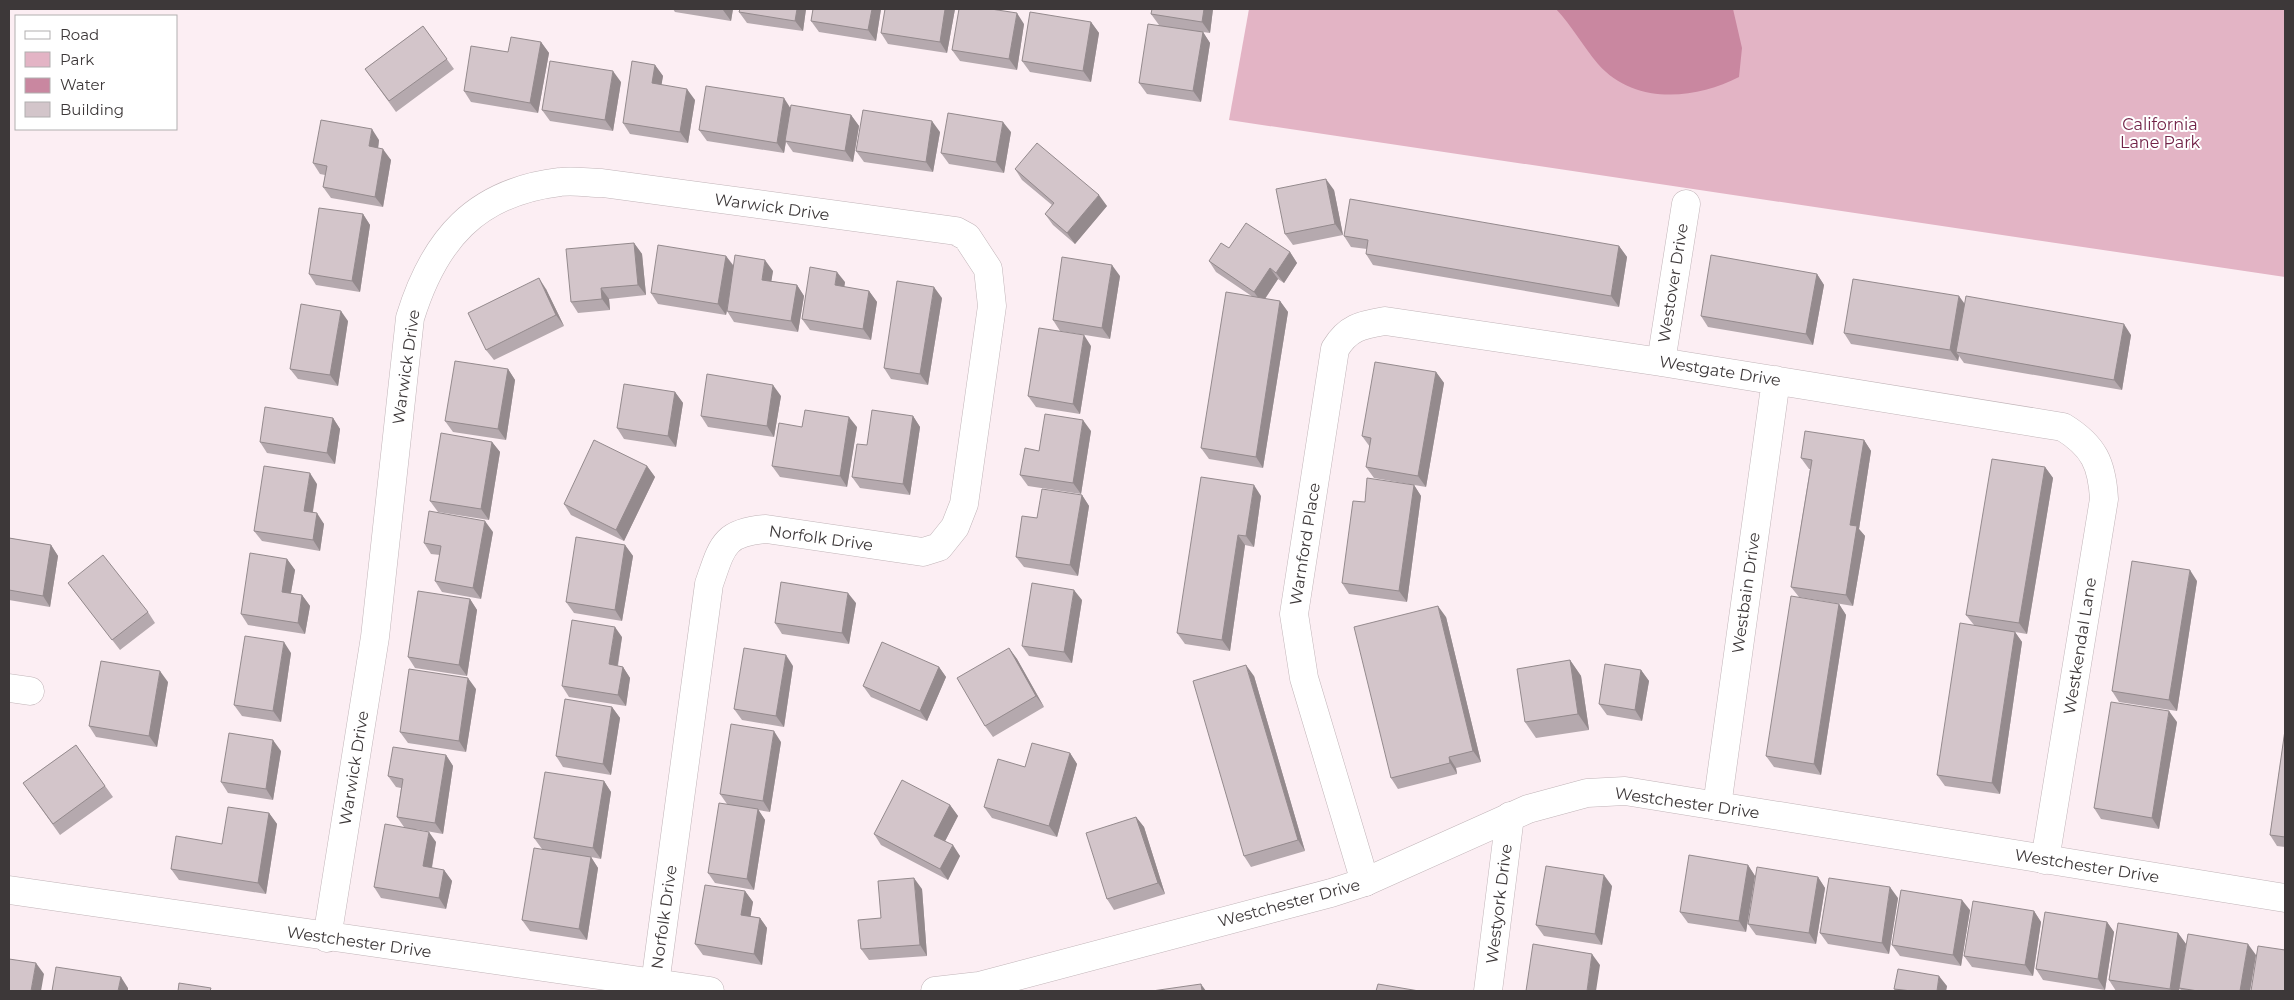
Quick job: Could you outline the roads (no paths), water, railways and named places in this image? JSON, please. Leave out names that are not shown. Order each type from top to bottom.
[{"type":"street","name":"Warwick Drive","points":[[328,938],[375,637],[410,318],[420,288],[435,258],[468,219],[488,203],[529,188],[562,182],[602,183],[956,231],[967,237],[978,252]]},
{"type":"street","name":"Westover Drive","points":[[1661,362],[1686,204]]},
{"type":"street","name":"Norfolk Drive","points":[[655,984],[709,584],[721,549],[732,538],[745,531],[766,529],[906,551],[923,552],[939,547],[956,527],[964,504],[992,306],[988,270],[978,252]]},
{"type":"street","name":"Westgate Drive","points":[[1356,327],[1386,321],[1661,362],[2063,427],[2080,438]]},
{"type":"street","name":"Warnford Place","points":[[1356,327],[1340,341],[1335,349],[1294,614],[1304,678],[1365,882]]},
{"type":"street","name":"Westbain Drive","points":[[1717,806],[1776,380]]},
{"type":"street","name":"Westkendal Lane","points":[[2045,860],[2104,499],[2103,476],[2095,456],[2080,438]]},
{"type":"street","name":"Westchester Drive","points":[[935,991],[979,986],[1332,894],[1365,882],[1510,816],[1587,793],[1625,791],[2285,898]]},
{"type":"street","name":"Westyork Drive","points":[[1488,991],[1510,816]]},
{"type":"street","name":"Westchester Drive","points":[[9,890],[328,938],[710,991]]},
{"type":"water","points":[[1556,9],[1733,9],[1742,48],[1739,77],[1722,85],[1685,94],[1665,95],[1629,87],[1613,77],[1598,64]]},
{"type":"park label","name":"California Lane Park","points":[[2160,133]]}]
